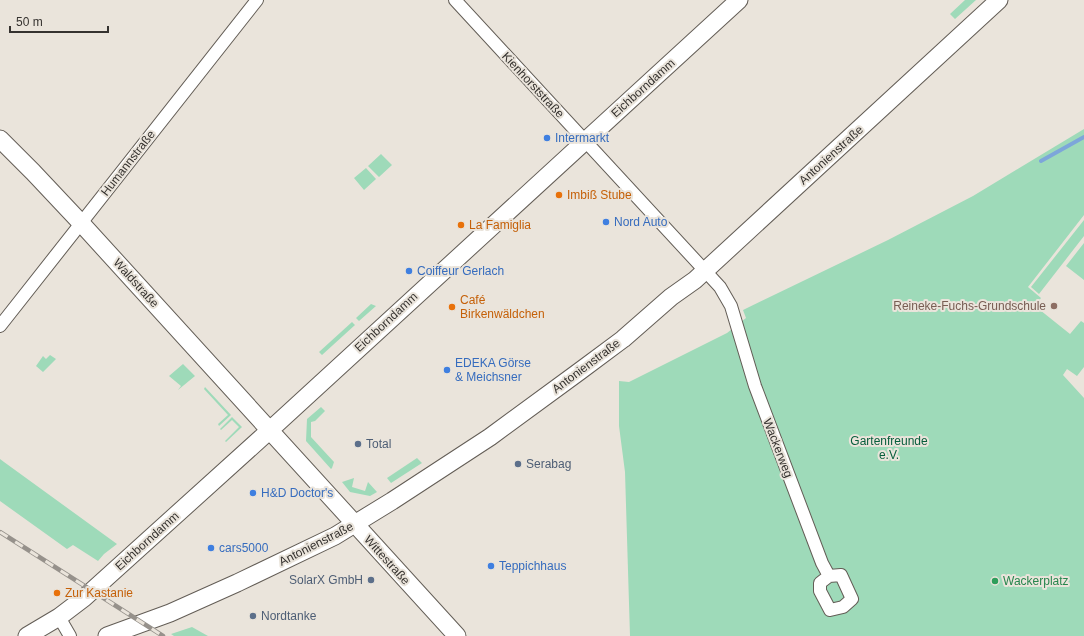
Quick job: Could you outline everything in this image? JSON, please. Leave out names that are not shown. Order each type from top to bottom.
[{"type":"main road","name":"Eichborndamm","points":[[27,636],[59,617],[89,593],[270,430],[739,0]]},
{"type":"main road","name":"Antonienstraße","points":[[106,636],[170,613],[335,536],[490,437],[623,338],[705,270],[999,0]]},
{"type":"main road","name":"Waldstraße","points":[[0,139],[81,223],[270,430]]},
{"type":"main road","name":"Wittestraße","points":[[270,430],[456,636]]},
{"type":"street","name":"Humannstraße","points":[[0,326],[257,0]]},
{"type":"street","name":"Kienhorststraße","points":[[455,0],[720,287],[731,306],[734,317]]},
{"type":"street","name":"Wackerweg","points":[[734,317],[755,386],[822,563],[829,576]]},
{"type":"street","points":[[59,617],[70,636]]},
{"type":"green space","points":[[965,0],[976,0],[955,19],[950,14]]},
{"type":"green space","name":"Gartenfreunde e.V.","points":[[1084,129],[1084,215],[1028,287],[1041,298],[1035,306],[1070,334],[1081,321],[1084,323],[1084,367],[1077,376],[1067,369],[1063,375],[1084,398],[1084,636],[630,636],[625,472],[619,426],[619,381],[629,382],[727,333],[746,318],[743,310],[888,240],[973,196]]},
{"type":"green space","points":[[381,154],[392,165],[379,177],[368,166]]},
{"type":"green space","points":[[366,168],[376,179],[364,190],[354,178]]},
{"type":"green space","points":[[1084,220],[1084,236],[1039,294],[1031,287]]},
{"type":"green space","points":[[1084,243],[1084,280],[1066,266]]},
{"type":"green space","points":[[371,304],[376,306],[359,321],[356,318]]},
{"type":"green space","points":[[352,322],[355,325],[322,355],[319,352]]},
{"type":"green space","points":[[50,355],[56,359],[43,372],[36,366],[43,356],[46,359]]},
{"type":"green space","points":[[183,364],[195,376],[178,390],[181,386],[169,376]]},
{"type":"green space","points":[[205,387],[231,415],[219,426],[218,424],[228,415],[204,389]]},
{"type":"green space","points":[[321,407],[325,411],[315,421],[311,422],[311,437],[334,462],[331,469],[306,441],[307,419]]},
{"type":"green space","points":[[232,417],[242,427],[226,442],[225,441],[239,427],[232,420],[221,430],[220,429]]},
{"type":"green space","points":[[417,458],[422,463],[391,483],[387,478]]},
{"type":"green space","points":[[0,459],[117,544],[104,554],[98,561],[73,545],[67,549],[0,501]]},
{"type":"green space","points":[[354,478],[352,487],[365,491],[368,482],[377,492],[370,496],[350,492],[342,482]]},
{"type":"green space","points":[[192,627],[208,636],[174,636],[171,634]]},
{"type":"waterway","points":[[1041,161],[1084,137]]},
{"type":"railway","points":[[0,532],[163,636]]},
{"type":"place","name":"Intermarkt","points":[[547,138]]},
{"type":"place","name":"Imbiß Stube","points":[[559,195]]},
{"type":"place","name":"Nord Auto","points":[[606,222]]},
{"type":"place","name":"La Famiglia","points":[[461,225]]},
{"type":"place","name":"Coiffeur Gerlach","points":[[409,271]]},
{"type":"place","name":"Reineke-Fuchs-Grundschule","points":[[1054,306]]},
{"type":"place","name":"Café Birkenwäldchen","points":[[452,307]]},
{"type":"place","name":"EDEKA Görse & Meichsner","points":[[447,370]]},
{"type":"place","name":"Total","points":[[358,444]]},
{"type":"place","name":"Serabag","points":[[518,464]]},
{"type":"place","name":"H&D Doctor's","points":[[253,493]]},
{"type":"place","name":"cars5000","points":[[211,548]]},
{"type":"place","name":"Teppichhaus","points":[[491,566]]},
{"type":"place","name":"SolarX GmbH","points":[[371,580]]},
{"type":"place","name":"Wackerplatz","points":[[995,581]]},
{"type":"place","name":"Zur Kastanie","points":[[57,593]]},
{"type":"place","name":"Nordtanke","points":[[253,616]]}]
